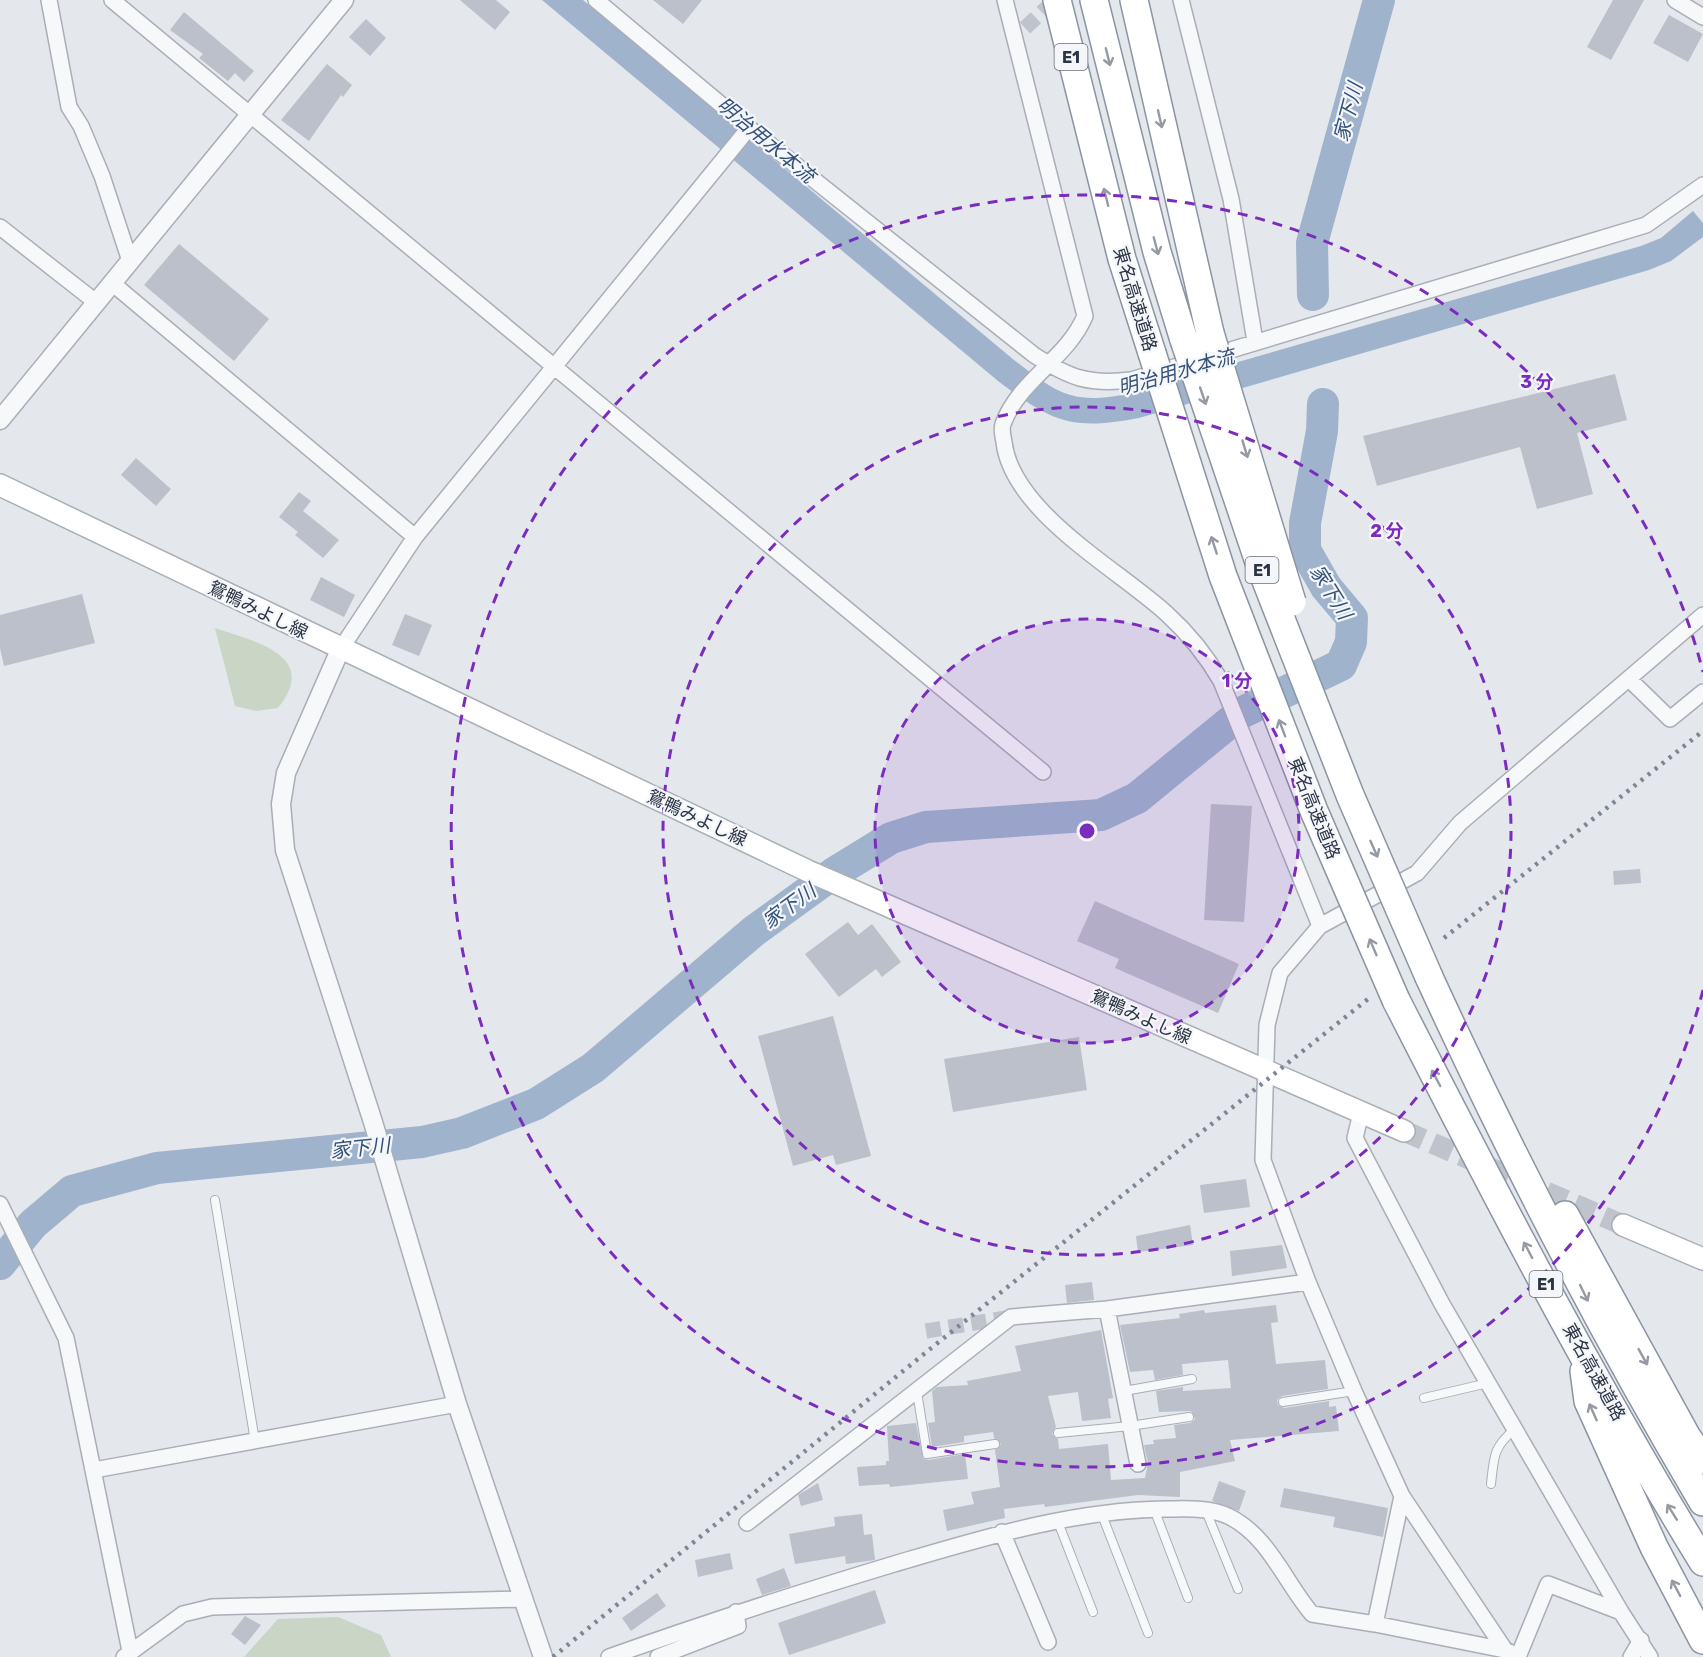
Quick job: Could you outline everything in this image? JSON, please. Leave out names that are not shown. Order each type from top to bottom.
[{"type":"highway","points":[[1047,0],[1085,113]]},
{"type":"highway","name":"東名高速道路","points":[[1057,0],[1122,260],[1228,587],[1314,811],[1396,1000],[1581,1351],[1656,1485],[1703,1562]]},
{"type":"highway","name":"東名高速道路","points":[[1094,0],[1157,252],[1197,337],[1261,568],[1350,795],[1473,1073],[1591,1307],[1703,1502]]},
{"type":"highway","points":[[1134,0],[1197,337]]},
{"type":"highway","points":[[1473,1073],[1517,1126],[1681,1427],[1703,1460]]},
{"type":"highway","points":[[1581,1351],[1588,1401],[1654,1547],[1703,1640]]},
{"type":"main road","name":"鴛鴨みよし線","points":[[0,485],[340,650],[808,871],[1404,1131]]},
{"type":"main road","points":[[1623,1225],[1703,1259]]},
{"type":"street","points":[[49,0],[69,107],[81,126],[102,176],[130,261]]},
{"type":"street","points":[[112,0],[551,367],[1042,772]]},
{"type":"street","points":[[0,420],[344,0]]},
{"type":"street","points":[[596,0],[749,128],[1045,368],[1101,383],[1131,380],[1646,225],[1703,185]]},
{"type":"street","points":[[1005,0],[1018,31],[1085,316],[1072,342],[1045,368],[1013,405],[1002,426],[1005,456],[1017,480],[1048,519],[1173,620],[1202,648],[1221,681],[1320,926]]},
{"type":"street","points":[[1181,0],[1231,199],[1255,341]]},
{"type":"street","points":[[1675,0],[1703,17]]},
{"type":"street","points":[[543,1657],[457,1404],[373,1122],[285,850],[281,804],[286,773],[340,650],[415,537],[551,367],[749,128]]},
{"type":"street","points":[[0,227],[97,303]]},
{"type":"street","points":[[112,284],[415,537]]},
{"type":"street","points":[[1511,1655],[1402,1496],[1308,1282],[1263,1160],[1267,1025],[1280,973],[1320,926],[1417,873],[1460,823],[1630,680],[1703,615]]},
{"type":"street","points":[[1630,680],[1670,719],[1703,693]]},
{"type":"street","points":[[1361,1113],[1355,1138],[1442,1304],[1621,1612],[1650,1657]]},
{"type":"street","points":[[0,1204],[66,1338],[94,1470],[127,1654],[183,1614],[212,1607],[524,1599]]},
{"type":"street","points":[[747,1523],[1011,1317],[1107,1309],[1308,1282]]},
{"type":"street","points":[[1107,1309],[1138,1464]]},
{"type":"street","points":[[94,1470],[457,1404]]},
{"type":"street","points":[[1375,1624],[1402,1496]]},
{"type":"street","points":[[609,1657],[736,1612],[1002,1532],[1058,1521],[1154,1509],[1206,1511],[1226,1516],[1250,1530],[1271,1554],[1295,1594],[1312,1614],[1375,1624],[1511,1655]]},
{"type":"street","points":[[1002,1532],[1048,1642]]},
{"type":"street","points":[[1511,1655],[1548,1584],[1621,1612]]},
{"type":"street","points":[[658,1657],[738,1626],[736,1612]]},
{"type":"street","points":[[1631,1657],[1641,1640]]},
{"type":"lane","points":[[215,1200],[255,1441]]},
{"type":"lane","points":[[1124,1391],[1192,1379]]},
{"type":"lane","points":[[1424,1398],[1488,1383]]},
{"type":"lane","points":[[1283,1402],[1354,1391]]},
{"type":"lane","points":[[917,1392],[927,1454],[995,1444]]},
{"type":"lane","points":[[1058,1433],[1189,1417]]},
{"type":"lane","points":[[1491,1484],[1495,1453],[1499,1442],[1515,1429]]},
{"type":"lane","points":[[1154,1509],[1188,1598]]},
{"type":"lane","points":[[1206,1511],[1238,1589]]},
{"type":"lane","points":[[1102,1515],[1148,1633]]},
{"type":"lane","points":[[1058,1521],[1093,1612]]},
{"type":"green space","points":[[215,628],[263,645],[277,653],[287,663],[292,675],[289,690],[278,708],[256,711],[235,706]]},
{"type":"green space","points":[[338,1617],[381,1635],[391,1657],[244,1657],[278,1619]]},
{"type":"water","name":"明治用水本流","points":[[542,0],[583,0],[1014,360],[1054,388],[1078,397],[1092,398],[1127,394],[1641,246],[1661,238],[1693,211],[1703,223],[1703,237],[1671,261],[1649,270],[1139,418],[1095,423],[1063,420],[1033,406],[998,381]]},
{"type":"building","points":[[460,0],[496,0],[510,12],[495,30]]},
{"type":"building","points":[[653,0],[702,0],[683,24]]},
{"type":"building","points":[[1613,0],[1644,0],[1611,60],[1587,47]]},
{"type":"building","points":[[184,12],[254,71],[244,82],[235,73],[228,81],[199,58],[203,54],[170,30]]},
{"type":"building","points":[[1669,15],[1703,34],[1688,62],[1653,43]]},
{"type":"building","points":[[366,19],[386,38],[370,56],[349,37]]},
{"type":"building","points":[[327,64],[352,85],[343,97],[341,95],[309,141],[281,120]]},
{"type":"building","points":[[179,244],[269,319],[234,361],[144,285]]},
{"type":"building","points":[[1615,374],[1627,420],[1577,433],[1593,494],[1537,509],[1520,447],[1377,486],[1363,436]]},
{"type":"building","points":[[136,458],[171,489],[156,506],[121,475]]},
{"type":"building","points":[[299,492],[311,501],[303,511],[339,540],[323,558],[295,535],[298,532],[279,517]]},
{"type":"building","points":[[321,577],[355,595],[344,617],[310,600]]},
{"type":"building","points":[[82,594],[95,643],[4,666],[0,648],[0,615]]},
{"type":"building","points":[[405,614],[432,625],[419,656],[392,645]]},
{"type":"building","points":[[1211,804],[1252,806],[1244,922],[1204,920]]},
{"type":"building","points":[[1640,869],[1641,883],[1614,885],[1613,871]]},
{"type":"building","points":[[1095,901],[1239,964],[1218,1013],[1115,968],[1119,959],[1077,941]]},
{"type":"building","points":[[848,922],[858,935],[872,924],[901,962],[882,977],[876,969],[839,997],[805,954]]},
{"type":"building","points":[[833,1016],[871,1156],[836,1165],[833,1155],[793,1166],[758,1036]]},
{"type":"building","points":[[1079,1037],[1087,1090],[953,1112],[944,1059]]},
{"type":"building","points":[[1246,1179],[1250,1207],[1204,1213],[1200,1185]]},
{"type":"building","points":[[1190,1225],[1193,1245],[1138,1252],[1136,1236]]},
{"type":"building","points":[[1282,1245],[1287,1268],[1232,1276],[1230,1251]]},
{"type":"building","points":[[1092,1282],[1094,1300],[1067,1303],[1065,1285]]},
{"type":"building","points":[[1276,1305],[1278,1322],[1271,1323],[1276,1364],[1325,1360],[1328,1389],[1282,1396],[1277,1400],[1278,1405],[1284,1408],[1329,1401],[1329,1407],[1336,1406],[1339,1431],[1230,1440],[1235,1461],[1180,1472],[1180,1497],[1138,1495],[1045,1507],[1044,1504],[1004,1509],[1005,1518],[947,1531],[943,1510],[974,1504],[971,1492],[1000,1487],[995,1450],[1001,1444],[994,1438],[993,1432],[964,1436],[964,1442],[932,1447],[928,1423],[935,1422],[932,1391],[937,1387],[968,1385],[967,1381],[1021,1371],[1015,1346],[1101,1330],[1113,1398],[1108,1399],[1111,1418],[1082,1421],[1078,1392],[1048,1396],[1056,1427],[1052,1434],[1058,1439],[1059,1449],[1108,1444],[1111,1480],[1145,1478],[1148,1463],[1144,1445],[1154,1444],[1153,1440],[1176,1438],[1174,1425],[1190,1423],[1195,1419],[1191,1411],[1159,1412],[1156,1391],[1183,1387],[1183,1391],[1231,1388],[1228,1360],[1182,1364],[1183,1375],[1155,1380],[1153,1370],[1130,1372],[1120,1325],[1180,1318],[1179,1314],[1204,1310],[1205,1313]]},
{"type":"building","points":[[916,1423],[923,1458],[928,1460],[965,1454],[968,1479],[890,1487],[889,1484],[859,1486],[857,1467],[886,1465],[886,1461],[889,1461],[887,1426]]},
{"type":"building","points":[[1219,1481],[1246,1491],[1239,1511],[1212,1501]]},
{"type":"building","points":[[818,1483],[823,1500],[801,1506],[798,1495]]},
{"type":"building","points":[[1284,1488],[1388,1508],[1383,1537],[1333,1527],[1335,1517],[1280,1507]]},
{"type":"building","points":[[862,1514],[864,1535],[872,1534],[875,1560],[846,1564],[845,1556],[795,1564],[789,1534],[835,1526],[834,1517]]},
{"type":"building","points":[[730,1553],[733,1569],[698,1577],[695,1560]]},
{"type":"building","points":[[784,1568],[791,1586],[762,1595],[756,1579]]},
{"type":"building","points":[[875,1590],[886,1623],[789,1655],[778,1623]]},
{"type":"building","points":[[657,1593],[666,1606],[631,1631],[622,1618]]},
{"type":"building","points":[[245,1616],[261,1625],[245,1645],[231,1634]]},
{"type":"waterway","name":"家下川","points":[[1313,295],[1312,243],[1379,0]]},
{"type":"waterway","name":"家下川","points":[[0,1264],[33,1224],[72,1191],[157,1168],[422,1142],[462,1133],[536,1104],[593,1068],[754,931],[834,873],[891,838],[926,827],[1101,815],[1137,798],[1241,713],[1341,665],[1351,642],[1352,618],[1326,587],[1305,550],[1305,523],[1322,431],[1323,404]]},
{"type":"tunnel","points":[[1025,28],[1055,0]]},
{"type":"tunnel","points":[[1404,1131],[1623,1225]]},
{"type":"tunnel","points":[[926,1331],[1011,1317]]},
{"type":"railway","points":[[1444,938],[1703,731]]},
{"type":"railway","points":[[553,1657],[935,1345],[1368,999]]}]
